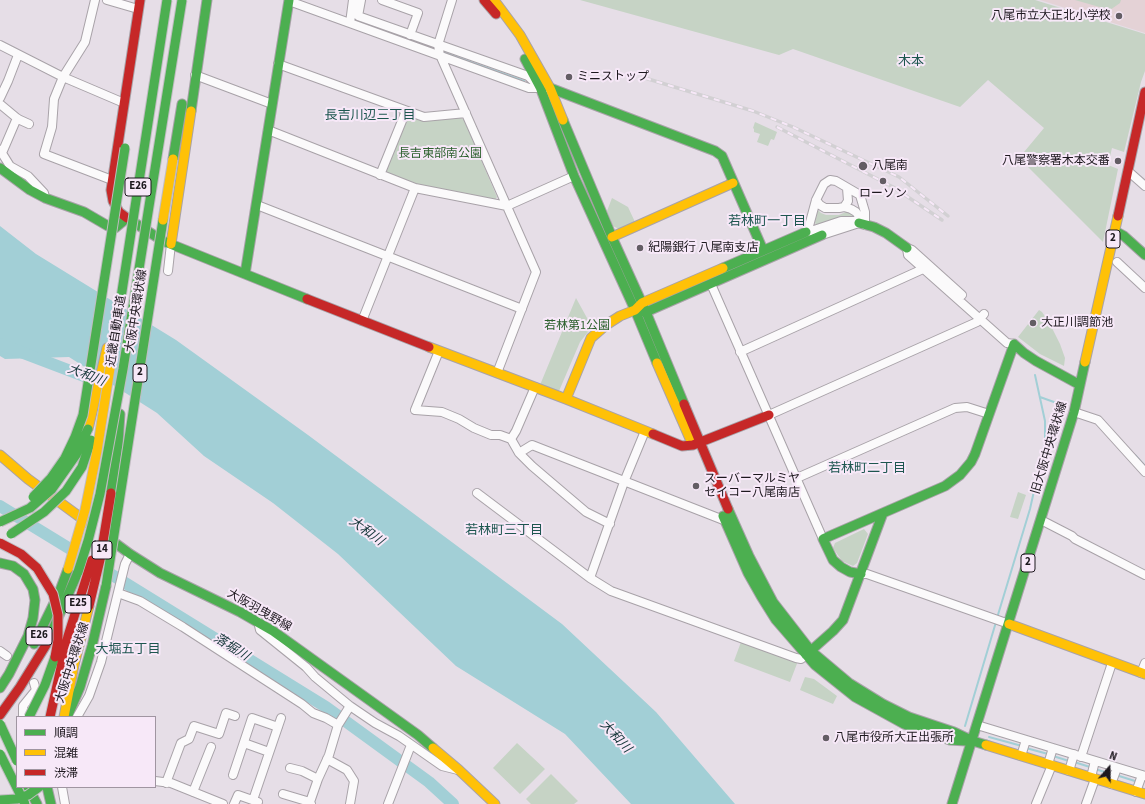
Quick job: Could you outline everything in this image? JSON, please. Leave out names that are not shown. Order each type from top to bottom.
[{"type":"main road","points":[[0,521],[10,515],[36,494],[51,478],[65,458],[80,426],[85,405],[125,148],[146,0]]},
{"type":"main road","points":[[156,70],[162,0]]},
{"type":"main road","name":"近畿自動車道","points":[[0,697],[40,634],[59,593],[81,528],[94,471],[167,0]]},
{"type":"main road","name":"近畿自動車道","points":[[0,715],[20,687],[46,645],[78,572],[95,517],[123,369],[182,0]]},
{"type":"main road","points":[[156,160],[168,112],[188,0]]},
{"type":"main road","points":[[186,83],[200,0]]},
{"type":"main road","points":[[172,244],[195,75],[207,0]]},
{"type":"main road","points":[[245,274],[289,0]]},
{"type":"main road","points":[[484,0],[511,34],[540,88],[574,176],[635,310],[664,381],[696,444],[761,581],[773,602],[808,653]]},
{"type":"main road","points":[[494,0],[520,35],[550,88],[612,237],[644,308],[726,521],[748,573],[776,620],[832,680],[855,697],[904,724],[950,740],[973,741],[1022,753],[1140,791]]},
{"type":"main road","points":[[139,4],[111,190],[113,201],[119,212],[127,218],[163,241],[362,321],[566,399],[682,446],[696,444],[769,415]]},
{"type":"main road","points":[[550,88],[716,151],[722,156],[763,250]]},
{"type":"main road","name":"旧大阪中央環状線","points":[[952,804],[978,725],[1074,412],[1145,92]]},
{"type":"main road","name":"大阪中央環状線","points":[[67,716],[80,687],[90,653],[106,586],[183,98]]},
{"type":"main road","points":[[0,168],[30,190],[45,198],[84,212],[108,226],[115,228],[127,218]]},
{"type":"main road","points":[[612,237],[733,183]]},
{"type":"main road","name":"E26","points":[[30,716],[40,696],[54,662],[58,640],[58,615],[53,594],[40,572],[30,560],[0,542],[36,518],[59,498],[72,483],[82,467],[91,441],[126,241],[136,204]]},
{"type":"main road","points":[[862,224],[886,233],[906,248]]},
{"type":"main road","points":[[1115,230],[1145,255]]},
{"type":"main road","points":[[644,308],[763,250],[806,232]]},
{"type":"main road","points":[[566,399],[577,368],[591,338],[606,325],[620,316],[711,284],[822,235]]},
{"type":"main road","points":[[860,574],[850,572],[837,563],[828,551],[823,539],[945,486],[960,475],[971,462],[975,454],[1014,344],[1036,361],[1080,385]]},
{"type":"main road","name":"E26","points":[[0,521],[22,513],[45,496],[58,482],[76,455],[88,429],[107,348]]},
{"type":"main road","name":"E25","points":[[50,716],[68,636],[94,554],[111,493],[118,444],[123,369]]},
{"type":"main road","name":"大阪羽曳野線","points":[[0,455],[28,479],[130,554],[170,578],[258,621],[273,631],[418,735],[459,770],[495,804]]},
{"type":"main road","name":"14","points":[[64,716],[74,665],[100,560],[111,493]]},
{"type":"main road","points":[[808,653],[834,631],[843,620],[882,513]]},
{"type":"main road","points":[[0,563],[13,566],[24,574],[31,584],[35,600],[33,618],[28,636],[9,674],[0,688]]},
{"type":"main road","points":[[1009,624],[1112,663],[1143,673]]},
{"type":"main road","points":[[0,724],[16,759]]},
{"type":"main road","points":[[0,731],[16,762]]},
{"type":"main road","points":[[16,736],[0,753],[16,787]]},
{"type":"main road","points":[[0,768],[24,804]]},
{"type":"main road","points":[[0,801],[16,787]]},
{"type":"main road","points":[[16,788],[24,804]]},
{"type":"main road","points":[[29,788],[37,804]]},
{"type":"main road","points":[[0,801],[17,799],[28,795],[38,788]]},
{"type":"main road","points":[[47,788],[50,804]]},
{"type":"street","points":[[95,0],[85,42],[63,77],[54,99],[52,126],[44,154],[112,180]]},
{"type":"street","points":[[107,0],[139,4]]},
{"type":"street","points":[[289,0],[529,88],[550,88]]},
{"type":"street","points":[[350,23],[353,0]]},
{"type":"street","points":[[361,0],[358,16],[528,76],[540,88]]},
{"type":"street","points":[[382,0],[418,13],[410,34]]},
{"type":"street","points":[[452,0],[438,45],[440,55],[536,272],[497,373]]},
{"type":"street","points":[[0,45],[63,77],[124,103]]},
{"type":"street","points":[[0,98],[8,82],[18,55]]},
{"type":"street","points":[[278,64],[424,117],[466,112]]},
{"type":"street","points":[[195,75],[272,104]]},
{"type":"street","points":[[0,104],[17,118],[30,124]]},
{"type":"street","points":[[380,175],[406,111]]},
{"type":"street","points":[[17,118],[1,151],[10,166],[28,176],[44,193],[45,198]]},
{"type":"street","points":[[268,130],[415,188],[507,206],[574,176]]},
{"type":"street","points":[[1128,171],[1145,186]]},
{"type":"street","points":[[806,232],[816,200],[824,184],[830,180],[836,181],[860,195],[865,212],[862,224]]},
{"type":"street","points":[[362,321],[415,188]]},
{"type":"street","points":[[844,207],[848,201],[848,188]]},
{"type":"street","points":[[816,200],[825,208],[844,207],[856,212],[862,224]]},
{"type":"street","points":[[257,205],[522,309]]},
{"type":"street","points":[[806,232],[842,221],[854,221],[862,224]]},
{"type":"street","points":[[822,235],[846,226],[862,224]]},
{"type":"street","points":[[168,271],[172,244]]},
{"type":"street","points":[[906,248],[908,255],[982,316]]},
{"type":"street","points":[[906,248],[912,250],[982,316],[1007,343],[1014,344]]},
{"type":"street","points":[[1117,262],[1145,288]]},
{"type":"street","points":[[740,352],[924,269]]},
{"type":"street","points":[[711,284],[823,539]]},
{"type":"street","points":[[769,415],[977,322],[982,316]]},
{"type":"street","points":[[439,351],[415,410],[442,412],[491,435],[500,434],[511,439],[519,453],[586,512],[610,524]]},
{"type":"street","points":[[511,439],[535,387]]},
{"type":"street","points":[[796,478],[955,408],[967,407],[989,414]]},
{"type":"street","points":[[1074,412],[1098,420],[1145,472]]},
{"type":"street","points":[[590,578],[624,482],[645,431]]},
{"type":"street","points":[[519,453],[532,445],[726,521]]},
{"type":"street","points":[[477,493],[590,578],[611,591],[796,658],[801,659],[808,653]]},
{"type":"street","points":[[1041,520],[1145,575]]},
{"type":"street","points":[[78,716],[84,706],[95,678],[125,564],[130,554]]},
{"type":"street","points":[[860,574],[867,574],[1009,624]]},
{"type":"street","points":[[119,590],[164,616],[302,704],[313,713],[338,725]]},
{"type":"street","points":[[258,621],[260,630],[306,667],[315,677],[350,706],[410,748],[442,766],[459,770]]},
{"type":"street","points":[[1070,768],[1078,756],[1112,663]]},
{"type":"street","points":[[1143,673],[1145,663]]},
{"type":"street","points":[[22,716],[26,701],[35,693],[36,690],[34,683]]},
{"type":"street","points":[[283,794],[310,803],[338,725],[350,706]]},
{"type":"street","points":[[166,783],[182,743],[189,739],[194,726],[219,734],[226,713],[235,716]]},
{"type":"street","points":[[233,775],[252,718],[278,727]]},
{"type":"street","points":[[234,804],[238,795],[255,801],[269,752],[281,718]]},
{"type":"street","points":[[978,725],[1144,776],[1140,791]]},
{"type":"street","points":[[1022,753],[1026,740]]},
{"type":"street","points":[[244,744],[269,752]]},
{"type":"street","points":[[193,792],[211,748]]},
{"type":"street","points":[[388,804],[410,748]]},
{"type":"street","points":[[1036,804],[1050,763],[1053,748]]},
{"type":"street","points":[[327,759],[347,770],[354,781],[350,804]]},
{"type":"street","points":[[1086,804],[1095,761]]},
{"type":"street","points":[[290,768],[302,771],[318,779]]},
{"type":"street","points":[[1112,781],[1117,768]]},
{"type":"street","points":[[156,781],[193,792],[223,804]]},
{"type":"street","points":[[62,788],[65,804]]},
{"type":"shaded area","name":"八尾市立大正北小学校","points":[[1040,0],[1145,0],[1145,33]]},
{"type":"green space","points":[[580,0],[1035,0],[1145,34],[1145,71],[1124,152],[1112,148],[1108,165],[1118,169],[1103,242],[1019,158],[1044,128],[988,80],[960,107],[793,49],[779,55]]},
{"type":"green space","points":[[1075,0],[1121,0],[1120,3],[1110,10]]},
{"type":"green space","name":"長吉東部南公園","points":[[408,115],[460,117],[464,120],[497,197],[495,200],[417,186],[387,174],[386,170]]},
{"type":"green space","points":[[755,122],[777,132],[774,140],[771,139],[768,146],[757,142],[760,134],[754,132],[753,128]]},
{"type":"green space","points":[[612,198],[628,207],[635,222],[619,229],[613,226],[607,211]]},
{"type":"green space","points":[[818,210],[826,215],[839,215],[848,211],[852,212],[856,219],[816,226],[815,222]]},
{"type":"green space","name":"若林第1公園","points":[[576,298],[592,327],[580,342],[559,391],[540,385]]},
{"type":"green space","points":[[1039,310],[1050,324],[1060,344],[1065,358],[1064,366],[1040,354],[1018,337]]},
{"type":"green space","points":[[1018,492],[1026,495],[1018,519],[1010,517]]},
{"type":"green space","points":[[864,529],[868,534],[857,563],[853,566],[842,561],[833,548],[835,543]]},
{"type":"green space","points":[[741,642],[798,661],[790,682],[734,661]]},
{"type":"green space","points":[[805,677],[814,679],[837,696],[833,704],[800,690]]},
{"type":"green space","points":[[517,743],[545,769],[520,794],[493,768]]},
{"type":"green space","points":[[551,774],[578,801],[574,804],[531,804],[526,799]]},
{"type":"water","points":[[0,226],[36,254],[176,340],[308,435],[562,624],[656,712],[735,804],[631,804],[565,734],[456,666],[338,554],[273,503],[204,456],[157,413],[69,357],[5,359],[0,356]]},
{"type":"waterway","points":[[404,39],[436,50]]},
{"type":"waterway","points":[[442,52],[524,81]]},
{"type":"waterway","name":"大和川","points":[[0,344],[97,381]]},
{"type":"waterway","points":[[997,618],[1030,509],[1045,442],[1045,421],[1035,375]]},
{"type":"waterway","points":[[1040,397],[1065,406]]},
{"type":"waterway","points":[[1135,455],[1145,466]]},
{"type":"waterway","name":"落堀川","points":[[0,506],[80,555]]},
{"type":"waterway","name":"落堀川","points":[[101,568],[326,707],[429,782],[453,804]]},
{"type":"waterway","points":[[965,726],[996,622]]},
{"type":"waterway","points":[[989,737],[1022,746]]},
{"type":"waterway","points":[[1026,748],[1048,754]]},
{"type":"waterway","points":[[1053,756],[1069,761]]},
{"type":"waterway","points":[[1074,762],[1090,767]]},
{"type":"waterway","points":[[1095,769],[1111,774]]},
{"type":"waterway","points":[[1116,775],[1138,782]]},
{"type":"railway","points":[[645,78],[753,111],[793,127],[899,177],[948,216]]},
{"type":"railway","points":[[777,127],[893,187],[942,220]]},
{"type":"traffic: fast","points":[[116,330],[167,0]]},
{"type":"traffic: fast","points":[[78,572],[88,541],[100,494],[123,369],[182,0]]},
{"type":"traffic: fast","points":[[191,111],[207,0]]},
{"type":"traffic: fast","points":[[245,274],[289,0]]},
{"type":"traffic: fast","points":[[525,59],[540,87],[574,176],[635,310],[657,363]]},
{"type":"traffic: fast","points":[[550,88],[715,151],[722,156],[763,250]]},
{"type":"traffic: fast","points":[[173,159],[182,104]]},
{"type":"traffic: fast","points":[[563,120],[684,404]]},
{"type":"traffic: fast","points":[[33,497],[51,478],[65,458],[83,415],[125,148]]},
{"type":"traffic: fast","points":[[0,168],[30,190],[45,198],[84,212],[108,226],[115,228],[127,218],[163,241],[307,299]]},
{"type":"traffic: fast","points":[[106,586],[163,220]]},
{"type":"traffic: fast","points":[[859,223],[874,227],[886,233],[907,248]]},
{"type":"traffic: fast","points":[[1115,231],[1124,236],[1145,255]]},
{"type":"traffic: fast","points":[[723,268],[806,232]]},
{"type":"traffic: fast","points":[[639,311],[646,312],[822,235]]},
{"type":"traffic: fast","points":[[861,574],[850,572],[833,560],[823,539],[945,486],[960,475],[971,462],[975,454],[1014,344],[1036,361],[1080,385]]},
{"type":"traffic: fast","points":[[952,804],[1074,412],[1085,362]]},
{"type":"traffic: fast","points":[[111,493],[118,444],[120,414]]},
{"type":"traffic: fast","points":[[0,522],[30,508],[52,489],[76,455],[88,429]]},
{"type":"traffic: fast","points":[[11,534],[44,512],[66,491],[82,467],[91,440]]},
{"type":"traffic: fast","points":[[728,509],[749,556],[773,602],[811,651],[849,683],[883,704],[909,717],[954,732],[986,745]]},
{"type":"traffic: fast","points":[[806,655],[843,620],[883,513]]},
{"type":"traffic: fast","points":[[723,516],[748,573],[761,596],[776,620],[815,665],[855,697],[904,724],[950,740],[966,741]]},
{"type":"traffic: fast","points":[[107,537],[160,573],[240,612],[273,631],[418,735],[433,748]]},
{"type":"traffic: fast","points":[[0,563],[13,566],[24,574],[33,589],[35,600],[33,618],[28,636],[9,674],[0,688]]},
{"type":"traffic: fast","points":[[34,644],[59,593],[68,569]]},
{"type":"traffic: fast","points":[[50,636],[78,572]]},
{"type":"traffic: fast","points":[[68,715],[80,687],[92,646],[106,586]]},
{"type":"traffic: fast","points":[[30,716],[45,685],[55,657]]},
{"type":"traffic: fast","points":[[0,724],[16,759]]},
{"type":"traffic: fast","points":[[0,754],[16,786]]},
{"type":"traffic: fast","points":[[17,788],[25,804]]},
{"type":"traffic: fast","points":[[29,788],[37,804]]},
{"type":"traffic: fast","points":[[0,800],[17,799],[28,795],[38,788]]},
{"type":"traffic: fast","points":[[47,788],[51,804]]},
{"type":"traffic: slow","points":[[494,0],[520,35],[550,88],[563,120]]},
{"type":"traffic: slow","points":[[171,244],[191,111]]},
{"type":"traffic: slow","points":[[163,220],[173,159]]},
{"type":"traffic: slow","points":[[612,237],[733,183]]},
{"type":"traffic: slow","points":[[1085,362],[1118,216]]},
{"type":"traffic: slow","points":[[566,399],[591,338],[606,325],[620,316],[635,310],[642,303],[723,268]]},
{"type":"traffic: slow","points":[[68,569],[85,510],[97,451],[116,330]]},
{"type":"traffic: slow","points":[[429,347],[653,434]]},
{"type":"traffic: slow","points":[[88,429],[107,348]]},
{"type":"traffic: slow","points":[[657,363],[691,441]]},
{"type":"traffic: slow","points":[[0,455],[28,479],[88,523]]},
{"type":"traffic: slow","points":[[64,716],[74,665],[89,606]]},
{"type":"traffic: slow","points":[[1009,624],[1145,674]]},
{"type":"traffic: slow","points":[[986,745],[1145,794]]},
{"type":"traffic: slow","points":[[433,748],[495,804]]},
{"type":"traffic: jam","points":[[127,218],[119,212],[113,201],[111,190],[140,0]]},
{"type":"traffic: jam","points":[[484,0],[496,14]]},
{"type":"traffic: jam","points":[[1118,216],[1145,92]]},
{"type":"traffic: jam","points":[[307,299],[429,347]]},
{"type":"traffic: jam","points":[[684,404],[728,509]]},
{"type":"traffic: jam","points":[[653,434],[682,446],[693,445],[769,415]]},
{"type":"traffic: jam","points":[[89,606],[100,560],[111,493]]},
{"type":"traffic: jam","points":[[0,543],[21,554],[37,568],[53,594],[58,615],[58,640],[55,657]]},
{"type":"traffic: jam","points":[[50,716],[68,636],[92,560]]},
{"type":"traffic: jam","points":[[0,715],[20,687],[50,636]]},
{"type":"place","name":"八尾市立大正北小学校","points":[[1119,16]]},
{"type":"place","name":"ミニストップ","points":[[569,77]]},
{"type":"place","name":"八尾警察署木本交番","points":[[1118,161]]},
{"type":"place","name":"八尾南","points":[[863,166]]},
{"type":"place","name":"ローソン","points":[[883,181]]},
{"type":"place","name":"紀陽銀行 八尾南支店","points":[[640,248]]},
{"type":"place","name":"大正川調節池","points":[[1033,323]]},
{"type":"place","name":"スーバーマルミヤ セイコー八尾南店","points":[[696,486]]},
{"type":"place","name":"八尾市役所大正出張所","points":[[826,738]]},
{"type":"district","name":"木本","points":[[911,62]]},
{"type":"district","name":"長吉川辺三丁目","points":[[370,116]]},
{"type":"district","name":"若林町一丁目","points":[[767,222]]},
{"type":"district","name":"若林町二丁目","points":[[867,469]]},
{"type":"district","name":"若林町三丁目","points":[[504,531]]},
{"type":"district","name":"大堀五丁目","points":[[128,650]]}]
